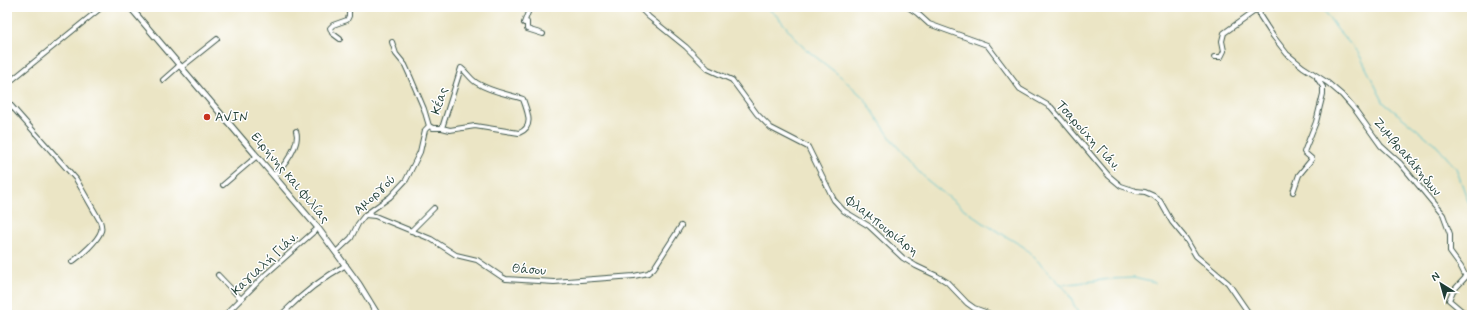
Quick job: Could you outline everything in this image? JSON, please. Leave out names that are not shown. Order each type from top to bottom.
[{"type":"street","points":[[7,84],[102,7]]},
{"type":"street","name":"Ειρήνης και Φιλίας","points":[[130,7],[318,228],[346,265],[378,315]]},
{"type":"street","points":[[340,39],[332,32],[330,28],[333,25],[347,20],[349,16],[349,7]]},
{"type":"street","points":[[530,7],[524,22],[527,22],[527,29],[544,34]]},
{"type":"street","name":"Φλαμπουριάρη","points":[[639,7],[686,47],[708,69],[732,80],[757,114],[771,128],[808,147],[834,200],[844,211],[869,226],[903,258],[947,282],[967,303],[974,308],[993,315]]},
{"type":"street","name":"Τσαρούχη Γιάν.","points":[[908,7],[929,24],[987,45],[1020,89],[1051,108],[1109,176],[1121,186],[1136,191],[1146,192],[1160,201],[1172,222],[1186,239],[1196,256],[1228,283],[1250,315]]},
{"type":"street","points":[[1214,57],[1221,56],[1224,51],[1222,41],[1224,33],[1258,8]]},
{"type":"street","name":"Ζυμβρακάκηδων","points":[[1258,8],[1260,16],[1287,54],[1314,75],[1328,83],[1342,96],[1356,111],[1381,146],[1400,163],[1443,215],[1450,234],[1450,252],[1462,267],[1466,277],[1453,291],[1449,300],[1462,311],[1471,315]]},
{"type":"street","points":[[163,80],[217,40]]},
{"type":"street","points":[[392,42],[396,54],[404,65],[424,108],[429,126]]},
{"type":"street","name":"Κέας","points":[[429,126],[433,128],[450,130],[475,126],[519,133],[528,127],[529,122],[523,99],[503,94],[477,83],[461,68],[442,128]]},
{"type":"street","points":[[1293,192],[1299,175],[1312,159],[1304,152],[1316,122],[1323,90],[1321,82],[1314,75]]},
{"type":"street","points":[[7,101],[76,179],[100,221],[102,228],[100,233],[72,262]]},
{"type":"street","name":"Αμοργού","points":[[336,252],[351,238],[358,224],[365,215],[390,197],[406,180],[420,152],[425,130],[429,126]]},
{"type":"street","points":[[274,175],[282,168],[290,156],[298,135],[296,131]]},
{"type":"street","points":[[223,185],[257,156]]},
{"type":"street","points":[[411,231],[434,208]]},
{"type":"street","name":"Θάσου","points":[[365,215],[375,216],[431,239],[456,255],[477,260],[502,278],[554,282],[634,276],[648,272],[654,268],[681,226]]},
{"type":"street","name":"Καγιαλή Γιάν.","points":[[225,315],[270,271],[318,228]]},
{"type":"street","points":[[281,315],[320,282],[346,265]]},
{"type":"street","points":[[218,275],[241,299]]},
{"type":"waterway","points":[[766,7],[777,16],[803,47],[839,75],[864,98],[894,143],[926,179],[985,224],[1024,247],[1067,291],[1079,315]]},
{"type":"waterway","points":[[1322,7],[1337,29],[1359,54],[1384,103],[1434,143],[1456,168],[1472,212]]},
{"type":"waterway","points":[[1061,285],[1110,279],[1134,278],[1155,283]]},
{"type":"waterway","points":[[7,310],[17,314],[27,315]]},
{"type":"place","name":"AVIN","points":[[207,117]]}]
